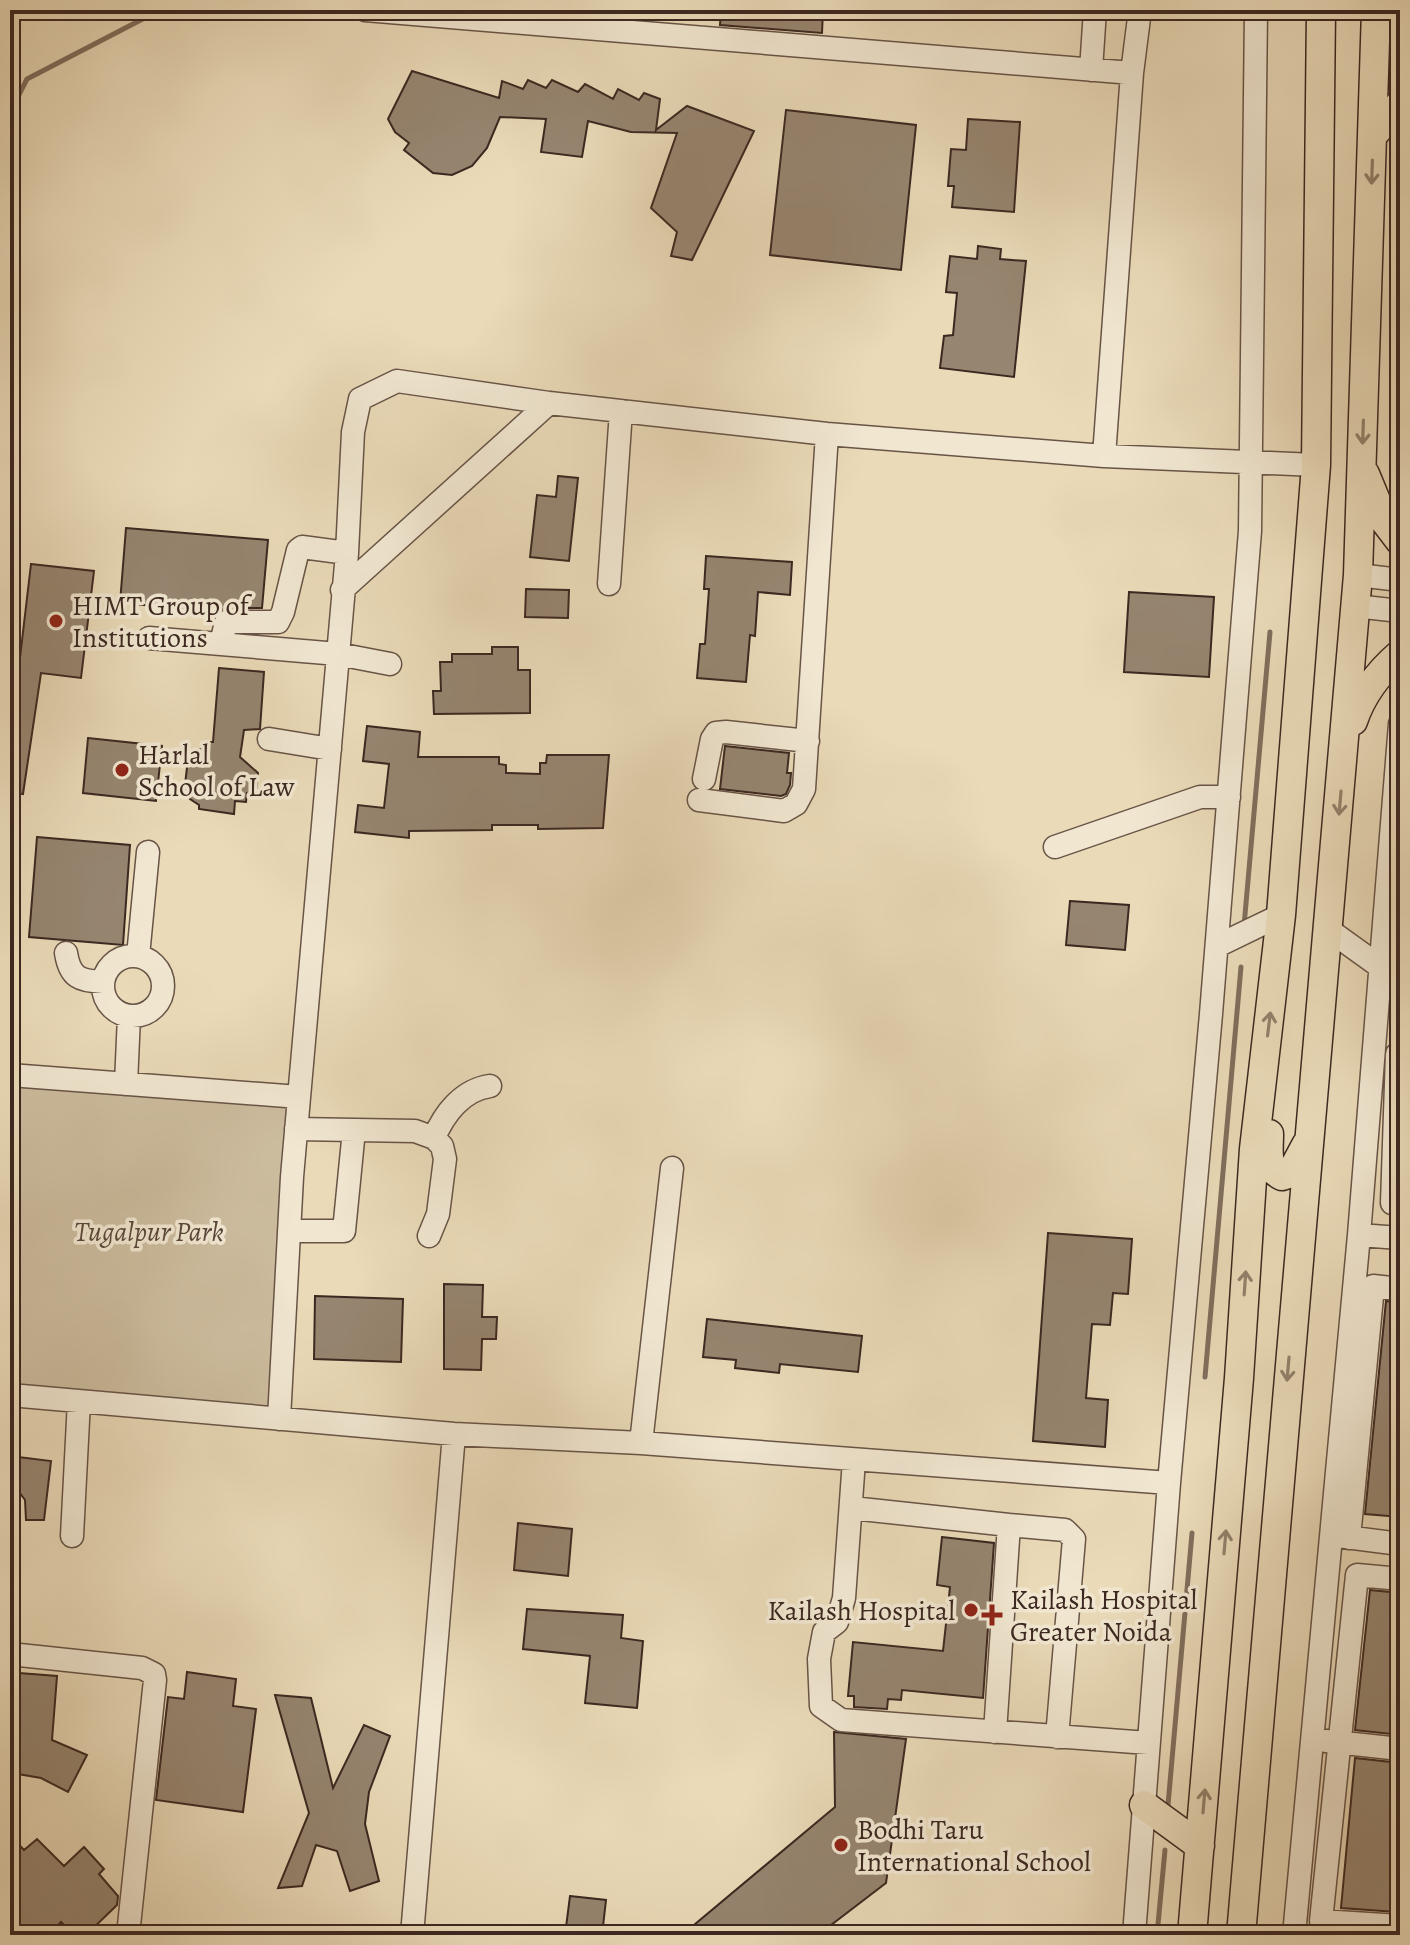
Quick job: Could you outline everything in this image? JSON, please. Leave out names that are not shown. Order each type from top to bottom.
[{"type":"main road","points":[[1360,10],[1357,57],[1364,58],[1375,45]]},
{"type":"main road","points":[[1241,1935],[1358,575],[1376,10]]},
{"type":"main road","points":[[1192,1935],[1239,1378],[1254,1149],[1281,915],[1316,465],[1328,12]]},
{"type":"main road","points":[[1373,135],[1400,104]]},
{"type":"main road","points":[[1362,466],[1384,520],[1400,541]]},
{"type":"main road","points":[[1345,744],[1359,704],[1377,676],[1400,654]]},
{"type":"main road","points":[[1260,1099],[1269,1116],[1269,1164],[1276,1174],[1291,1173],[1308,1140]]},
{"type":"main road","points":[[1144,1805],[1200,1846]]},
{"type":"street","points":[[365,10],[1132,73]]},
{"type":"street","points":[[1091,70],[1095,10]]},
{"type":"street","points":[[1104,456],[1132,73],[1140,10]]},
{"type":"street","points":[[1134,1935],[1250,531],[1256,10]]},
{"type":"street","points":[[279,1419],[296,1129],[347,553],[353,432],[360,399],[397,381],[549,403],[827,434],[1104,456],[1316,465]]},
{"type":"street","points":[[342,590],[549,403]]},
{"type":"street","points":[[609,584],[621,411]]},
{"type":"street","points":[[808,741],[716,733],[712,739],[702,790],[784,811],[796,804],[804,789],[808,741],[827,434]]},
{"type":"street","points":[[221,644],[226,622],[278,622],[298,550],[302,547],[347,553]]},
{"type":"street","points":[[1358,575],[1400,580]]},
{"type":"street","points":[[1355,606],[1400,611]]},
{"type":"street","points":[[149,638],[338,654],[390,664]]},
{"type":"street","points":[[1294,1935],[1313,1739],[1340,1537],[1363,1285],[1360,1200],[1390,967],[1400,724]]},
{"type":"street","points":[[269,739],[330,749]]},
{"type":"street","points":[[1055,847],[1200,797],[1229,797]]},
{"type":"street","points":[[138,956],[148,852]]},
{"type":"street","points":[[1217,946],[1281,915]]},
{"type":"street","points":[[1329,930],[1390,967]]},
{"type":"street","points":[[66,953],[68,964],[83,981],[103,982]]},
{"type":"street","points":[[138,956],[158,968],[163,979],[163,991],[151,1011],[141,1016],[129,1016],[109,1004],[103,982],[115,962],[138,956]]},
{"type":"street","points":[[126,1084],[129,1016]]},
{"type":"street","points":[[1360,1200],[1396,1204],[1397,1054],[1400,1054]]},
{"type":"street","points":[[10,1075],[299,1097]]},
{"type":"street","points":[[434,1138],[442,1119],[466,1094],[490,1086]]},
{"type":"street","points":[[296,1129],[415,1131],[434,1138],[442,1146],[445,1159],[438,1214],[429,1236]]},
{"type":"street","points":[[289,1231],[344,1231],[354,1130]]},
{"type":"street","points":[[641,1443],[672,1168]]},
{"type":"street","points":[[1359,1235],[1400,1238]]},
{"type":"street","points":[[1363,1285],[1400,1289]]},
{"type":"street","points":[[10,1395],[454,1434],[641,1443],[1169,1483]]},
{"type":"street","points":[[72,1536],[79,1401]]},
{"type":"street","points":[[412,1935],[454,1434]]},
{"type":"street","points":[[854,1460],[844,1598],[837,1622],[824,1632],[819,1659],[821,1706],[841,1720],[1148,1743]]},
{"type":"street","points":[[852,1508],[1065,1530],[1074,1539],[1057,1737]]},
{"type":"street","points":[[995,1732],[1009,1525]]},
{"type":"street","points":[[1340,1537],[1400,1544]]},
{"type":"street","points":[[1400,1579],[1357,1575],[1321,1921],[1400,1926]]},
{"type":"street","points":[[10,1654],[142,1668],[154,1674],[128,1935]]},
{"type":"street","points":[[1313,1739],[1400,1749]]},
{"type":"green space","name":"Tugalpur Park","points":[[10,1075],[299,1097],[279,1419],[10,1395]]},
{"type":"building","points":[[721,10],[823,10],[822,33],[720,25]]},
{"type":"building","points":[[412,71],[499,98],[502,81],[523,89],[528,80],[546,88],[552,80],[578,92],[585,84],[613,99],[618,89],[639,100],[644,93],[660,99],[656,130],[687,106],[754,131],[692,260],[671,256],[677,232],[651,208],[677,133],[631,132],[588,121],[582,157],[541,152],[546,119],[500,117],[487,148],[472,166],[452,175],[433,173],[404,150],[409,143],[395,132],[388,119]]},
{"type":"building","points":[[786,110],[916,125],[901,270],[770,255]]},
{"type":"building","points":[[968,119],[1020,122],[1014,212],[952,207],[954,186],[948,186],[951,149],[966,150]]},
{"type":"building","points":[[978,246],[1001,249],[1000,259],[1026,261],[1014,377],[940,368],[944,336],[953,335],[957,293],[946,292],[950,256],[977,259]]},
{"type":"building","points":[[558,476],[578,478],[569,561],[530,557],[537,495],[556,497]]},
{"type":"building","points":[[126,528],[268,540],[262,608],[217,611],[120,603]]},
{"type":"building","points":[[706,556],[792,562],[790,595],[758,592],[755,636],[750,635],[746,682],[697,678],[700,644],[705,644],[709,589],[704,589]]},
{"type":"building","name":"HIMT Group of Institutions","points":[[31,564],[94,571],[81,678],[41,673],[23,794],[10,792],[10,682],[17,683]]},
{"type":"building","points":[[526,589],[569,590],[568,618],[525,617]]},
{"type":"building","points":[[1129,592],[1214,597],[1209,677],[1124,672]]},
{"type":"building","points":[[492,647],[518,647],[518,670],[530,670],[530,713],[434,714],[433,691],[441,691],[440,662],[452,662],[452,654],[492,654]]},
{"type":"building","points":[[219,668],[264,672],[260,729],[244,730],[240,757],[258,773],[256,794],[247,793],[246,802],[235,801],[234,814],[199,809],[199,805],[190,799],[191,794],[184,793],[188,759],[197,760],[198,749],[207,750],[209,742],[213,742]]},
{"type":"building","points":[[367,726],[420,732],[418,757],[499,757],[499,764],[506,765],[506,773],[540,774],[540,763],[546,763],[547,755],[609,755],[603,828],[538,829],[538,825],[492,825],[492,830],[409,831],[409,838],[355,832],[358,805],[384,808],[389,764],[363,761]]},
{"type":"building","name":"Harlal School of Law","points":[[88,738],[162,746],[156,801],[83,793]]},
{"type":"building","points":[[725,746],[789,753],[787,773],[791,773],[786,794],[720,789]]},
{"type":"building","points":[[37,837],[130,845],[123,945],[29,937]]},
{"type":"building","points":[[1070,901],[1129,905],[1125,950],[1066,945]]},
{"type":"building","points":[[1048,1233],[1132,1239],[1128,1294],[1113,1293],[1110,1325],[1092,1324],[1086,1398],[1108,1400],[1105,1447],[1033,1441]]},
{"type":"building","points":[[444,1284],[483,1285],[482,1317],[497,1317],[496,1339],[482,1339],[481,1370],[444,1369]]},
{"type":"building","points":[[315,1296],[403,1299],[401,1362],[314,1359]]},
{"type":"building","points":[[1386,1301],[1400,1303],[1400,1420],[1396,1465],[1400,1466],[1400,1517],[1365,1514]]},
{"type":"building","points":[[707,1319],[862,1336],[858,1372],[780,1364],[779,1373],[735,1368],[736,1360],[703,1357]]},
{"type":"building","points":[[10,1456],[51,1461],[44,1520],[26,1520],[25,1500],[19,1492],[10,1490]]},
{"type":"building","points":[[518,1523],[572,1529],[568,1576],[514,1570]]},
{"type":"building","points":[[942,1537],[994,1543],[983,1698],[902,1690],[901,1700],[888,1699],[887,1709],[854,1707],[854,1696],[848,1696],[853,1642],[943,1651],[950,1587],[937,1585]]},
{"type":"building","points":[[1370,1590],[1400,1593],[1400,1735],[1355,1730]]},
{"type":"building","points":[[527,1609],[623,1615],[621,1638],[643,1641],[637,1708],[585,1703],[590,1656],[523,1649]]},
{"type":"building","points":[[187,1672],[236,1679],[233,1706],[256,1709],[243,1812],[156,1800],[168,1697],[184,1699]]},
{"type":"building","points":[[19,1673],[57,1676],[52,1740],[87,1755],[68,1792],[41,1778],[18,1774],[10,1763]]},
{"type":"building","points":[[275,1695],[311,1698],[333,1788],[364,1725],[390,1736],[369,1792],[365,1824],[379,1881],[350,1891],[337,1851],[316,1845],[302,1886],[278,1888],[309,1813]]},
{"type":"building","name":"Bodhi Taru International School","points":[[834,1732],[906,1739],[886,1883],[818,1935],[682,1935],[835,1807]]},
{"type":"building","points":[[1355,1758],[1400,1763],[1400,1867],[1396,1912],[1341,1908]]},
{"type":"building","points":[[10,1835],[24,1850],[37,1839],[64,1866],[84,1847],[104,1869],[99,1874],[118,1896],[117,1905],[86,1935],[74,1935],[61,1922],[49,1935],[10,1935]]},
{"type":"building","points":[[570,1896],[606,1900],[602,1935],[565,1935]]},
{"type":"waterway","points":[[10,112],[27,79],[160,10]]},
{"type":"waterway","points":[[1244,926],[1270,632]]},
{"type":"waterway","points":[[1205,1377],[1241,967]]},
{"type":"waterway","points":[[1168,1805],[1192,1533]]},
{"type":"waterway","points":[[1157,1935],[1165,1850]]},
{"type":"place","name":"HIMT Group of Institutions","points":[[56,621]]},
{"type":"place","name":"Harlal School of Law","points":[[122,770]]},
{"type":"place","name":"Kailash Hospital","points":[[971,1610]]},
{"type":"place","name":"Kailash Hospital Greater Noida","points":[[992,1615]]},
{"type":"place","name":"Bodhi Taru International School","points":[[841,1845]]}]
